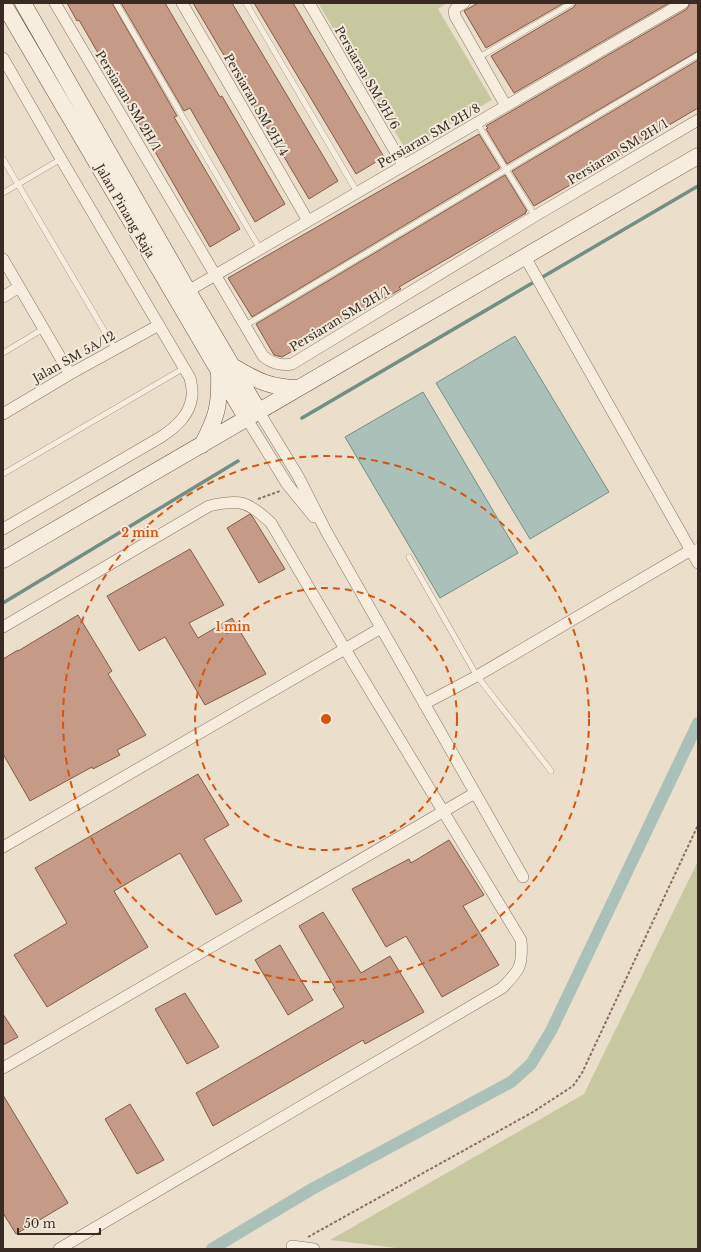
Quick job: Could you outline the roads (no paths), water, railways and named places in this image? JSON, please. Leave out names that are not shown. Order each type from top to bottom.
[{"type":"main road","name":"Jalan Pinang Raja","points":[[3,3],[253,415]]},
{"type":"main road","points":[[23,3],[188,291],[226,369],[216,414],[212,426],[202,444]]},
{"type":"main road","points":[[3,560],[698,156]]},
{"type":"main road","points":[[226,369],[282,388],[300,388]]},
{"type":"street","name":"Persiaran SM 2H/1","points":[[54,3],[263,356],[267,360],[285,365],[292,364],[535,216],[698,120]]},
{"type":"street","name":"Persiaran SM 2H/4","points":[[182,3],[308,221]]},
{"type":"street","name":"Persiaran SM 2H/6","points":[[309,3],[403,166]]},
{"type":"street","points":[[464,3],[457,7],[454,11],[455,16],[506,106]]},
{"type":"street","name":"Persiaran SM 2H/8","points":[[188,291],[683,3]]},
{"type":"street","points":[[3,58],[190,378],[193,396],[186,414],[176,426],[161,437],[3,528]]},
{"type":"street","points":[[525,257],[694,548],[698,563]]},
{"type":"street","points":[[3,259],[70,374]]},
{"type":"street","points":[[3,296],[19,287]]},
{"type":"street","name":"Jalan SM 5A/12","points":[[3,414],[70,374],[159,325]]},
{"type":"street","points":[[253,415],[290,488],[326,531]]},
{"type":"street","points":[[253,415],[298,476],[326,531],[523,877]]},
{"type":"street","points":[[3,627],[209,506],[228,502],[246,504],[260,513],[271,523],[345,649],[521,940],[522,957],[517,973],[502,988],[59,1249]]},
{"type":"street","points":[[424,704],[477,676],[694,548]]},
{"type":"street","points":[[3,847],[381,628]]},
{"type":"street","points":[[3,1068],[475,793]]},
{"type":"street","points":[[292,1246],[314,1249]]},
{"type":"lane","points":[[116,3],[260,249]]},
{"type":"lane","points":[[246,3],[357,192]]},
{"type":"lane","points":[[478,58],[572,3]]},
{"type":"lane","points":[[246,325],[698,55]]},
{"type":"lane","points":[[477,123],[535,216]]},
{"type":"lane","points":[[3,159],[115,349]]},
{"type":"lane","points":[[3,193],[61,159]]},
{"type":"lane","points":[[3,353],[43,329]]},
{"type":"lane","points":[[3,474],[184,368]]},
{"type":"lane","points":[[409,557],[477,676],[551,771]]},
{"type":"waterway","points":[[302,418],[698,186]]},
{"type":"waterway","points":[[3,603],[238,461]]},
{"type":"waterway","points":[[212,1249],[312,1189],[511,1082],[531,1064],[551,1031],[698,723]]}]
